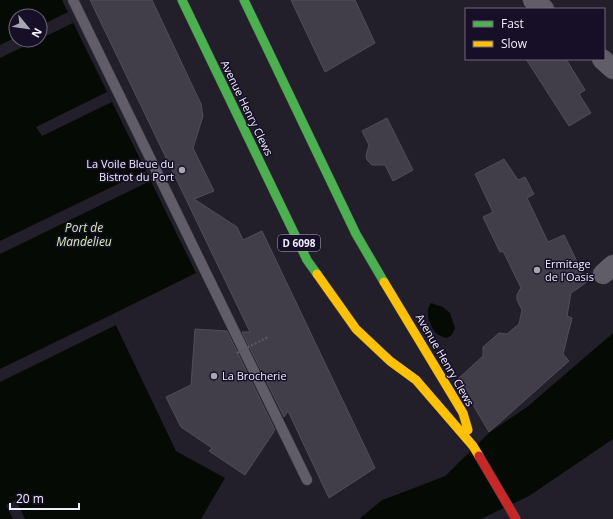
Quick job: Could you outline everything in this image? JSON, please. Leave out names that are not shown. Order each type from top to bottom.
[{"type":"main road","name":"Avenue Henry Clews","points":[[182,0],[307,260],[356,329],[390,361],[416,380],[473,446]]},
{"type":"main road","name":"Avenue Henry Clews","points":[[244,0],[356,234],[462,413],[473,446]]},
{"type":"main road","name":"D 6098","points":[[473,446],[516,519]]},
{"type":"street","points":[[533,0],[543,8]]},
{"type":"street","points":[[603,60],[613,68]]},
{"type":"lane","points":[[74,0],[307,480]]},
{"type":"path","points":[[237,353],[268,337]]},
{"type":"water","name":"Port de Mandelieu","points":[[0,0],[62,0],[196,273],[111,315],[176,451],[225,478],[201,519],[0,519]]},
{"type":"water","points":[[431,303],[443,307],[450,313],[455,328],[452,335],[447,338],[437,334],[430,324],[428,310]]},
{"type":"water","points":[[613,333],[613,439],[529,496],[481,519],[359,519],[382,500],[445,476],[490,432],[527,407]]},
{"type":"pier","points":[[68,12],[73,23],[48,35],[48,22]]},
{"type":"pier","points":[[8,41],[8,48],[21,48],[0,58],[0,45]]},
{"type":"pier","points":[[107,92],[112,102],[42,136],[36,127]]},
{"type":"pier","points":[[145,171],[150,181],[0,254],[0,241]]},
{"type":"pier","points":[[111,315],[116,325],[0,382],[0,369]]},
{"type":"pier","points":[[455,463],[456,465],[445,476],[382,500],[359,519],[357,519],[381,498],[444,474]]},
{"type":"pier","points":[[16,500],[25,519],[13,519],[6,505]]},
{"type":"building","points":[[90,0],[152,0],[201,104],[203,116],[193,148],[214,191],[194,199],[237,227],[243,240],[262,231],[375,468],[329,498],[288,411],[284,417],[242,332],[250,332]]},
{"type":"building","points":[[291,0],[355,0],[375,43],[325,72]]},
{"type":"building","points":[[527,60],[567,60],[585,90],[579,94],[591,113],[569,126]]},
{"type":"building","points":[[387,118],[413,170],[393,181],[385,165],[372,165],[367,160],[366,155],[369,145],[362,131]]},
{"type":"building","points":[[504,159],[518,180],[525,177],[534,194],[527,198],[548,242],[564,235],[587,282],[571,293],[567,316],[572,318],[563,354],[569,361],[489,432],[458,379],[483,356],[483,347],[499,333],[507,334],[519,324],[522,310],[517,300],[517,295],[521,288],[503,251],[500,252],[483,217],[493,212],[475,174]]},
{"type":"building","points":[[195,329],[227,331],[275,430],[245,475],[209,451],[212,448],[181,427],[166,397],[191,385]]},
{"type":"traffic: fast","points":[[182,0],[307,260],[317,274]]},
{"type":"traffic: fast","points":[[244,0],[356,234],[384,282]]},
{"type":"traffic: slow","points":[[317,274],[356,329],[390,361],[416,380],[473,446],[479,456]]},
{"type":"traffic: slow","points":[[384,282],[463,413],[468,430]]},
{"type":"traffic: jam","points":[[479,456],[516,519]]},
{"type":"place","name":"La Voile Bleue du Bistrot du Port","points":[[182,170]]},
{"type":"place","name":"Ermitage de l'Oasis","points":[[537,270]]},
{"type":"place","name":"La Brocherie","points":[[214,376]]}]
